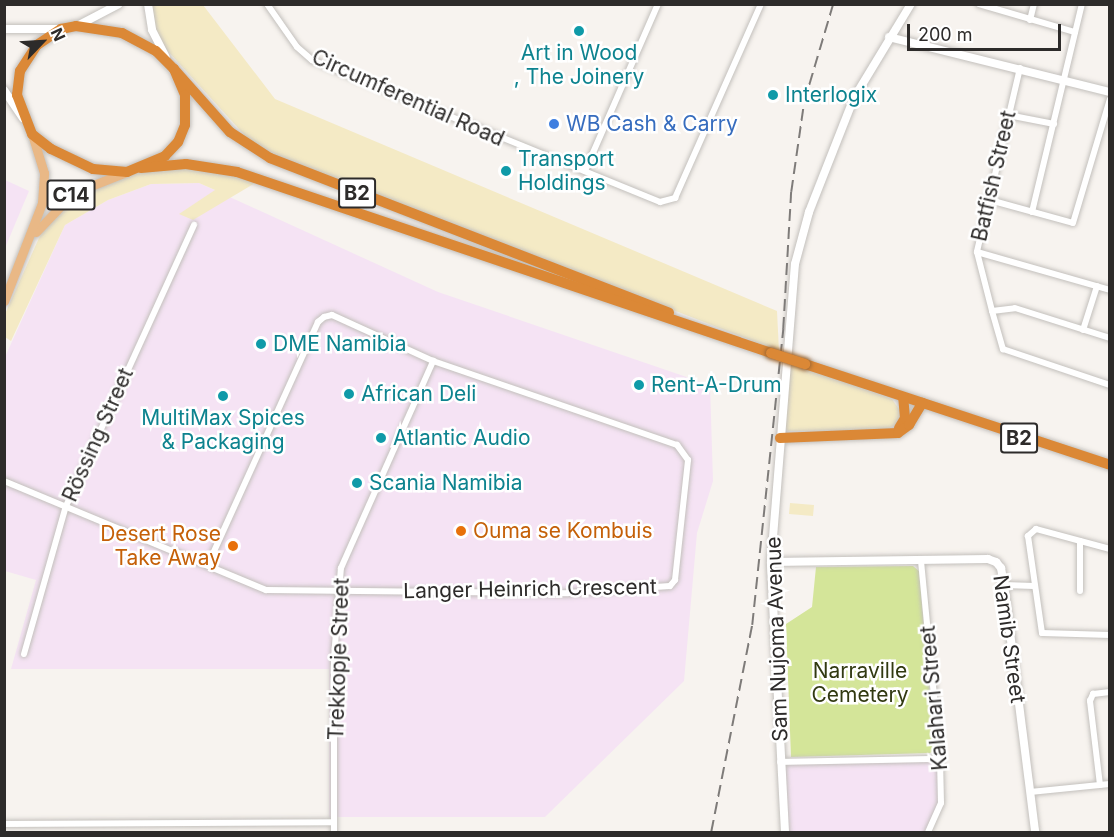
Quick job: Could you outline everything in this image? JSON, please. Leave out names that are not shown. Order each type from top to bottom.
[{"type":"highway","points":[[76,26],[122,33],[170,65],[185,95],[185,125],[178,142],[165,156],[127,172],[77,163],[32,134],[24,121],[17,94],[20,71],[37,45],[61,29],[76,26]]},
{"type":"highway","name":"B2","points":[[170,65],[230,132],[270,159],[677,316],[708,332]]},
{"type":"highway","name":"B2","points":[[141,168],[186,164],[227,169],[1110,467]]},
{"type":"highway","points":[[895,433],[905,418],[903,398]]},
{"type":"highway","points":[[780,438],[895,433],[909,425],[922,403]]},
{"type":"main road","name":"C14","points":[[4,301],[31,239],[44,186],[41,159],[32,134]]},
{"type":"main road","name":"C14","points":[[31,239],[73,193],[127,172]]},
{"type":"street","points":[[76,26],[119,4]]},
{"type":"street","points":[[148,4],[152,30],[170,65]]},
{"type":"street","name":"Circumferential Road","points":[[267,4],[297,47],[312,60],[660,202],[675,198],[761,4]]},
{"type":"street","points":[[585,171],[658,4]]},
{"type":"street","name":"Sam Nujoma Avenue","points":[[785,832],[771,562],[797,258],[831,151],[854,98],[911,4]]},
{"type":"street","points":[[979,4],[1075,32]]},
{"type":"street","points":[[1030,20],[1034,4]]},
{"type":"street","points":[[1032,212],[1066,80],[1082,4]]},
{"type":"street","points":[[4,29],[61,29]]},
{"type":"street","points":[[889,37],[1110,92]]},
{"type":"street","name":"Batfish Street","points":[[1020,68],[986,199],[977,252],[992,311],[1003,349],[1110,385]]},
{"type":"street","points":[[4,90],[24,121]]},
{"type":"street","points":[[986,199],[1070,224],[1076,221],[1110,99]]},
{"type":"street","points":[[1008,115],[1054,124]]},
{"type":"street","name":"Rössing Street","points":[[24,654],[66,506],[194,225]]},
{"type":"street","points":[[977,252],[1110,290]]},
{"type":"street","points":[[1083,330],[1097,286]]},
{"type":"street","points":[[992,311],[1015,308],[1110,338]]},
{"type":"street","name":"Langer Heinrich Crescent","points":[[4,481],[266,590],[568,593],[662,589],[675,580],[688,460],[685,452],[677,445],[433,362],[332,315],[318,322],[208,564]]},
{"type":"street","name":"Trekkopje Street","points":[[334,832],[337,591],[341,568],[433,362]]},
{"type":"street","points":[[1110,549],[1032,530],[1028,536],[1042,633],[1110,635]]},
{"type":"street","points":[[1080,541],[1080,591]]},
{"type":"street","name":"Namib Street","points":[[771,562],[988,559],[1001,568],[1035,832]]},
{"type":"street","name":"Kalahari Street","points":[[921,561],[940,759],[941,802],[928,832]]},
{"type":"street","points":[[1004,585],[1034,586]]},
{"type":"street","points":[[1100,785],[1090,701],[1093,694],[1110,692]]},
{"type":"street","points":[[780,762],[940,759]]},
{"type":"street","points":[[1030,792],[1110,784]]},
{"type":"street","points":[[7,832],[5,824],[334,822]]},
{"type":"shaded area","points":[[5,180],[29,191],[5,248]]},
{"type":"shaded area","points":[[199,183],[438,292],[710,385],[713,481],[697,533],[684,681],[545,817],[329,817],[329,669],[11,669],[36,580],[5,571],[5,357],[65,225],[108,200],[151,184]]},
{"type":"shaded area","points":[[940,759],[941,803],[928,832],[785,832],[780,762]]},
{"type":"green space","name":"Narraville Cemetery","points":[[913,566],[919,571],[935,750],[930,753],[791,757],[786,624],[812,607],[816,567]]},
{"type":"sand","points":[[152,5],[203,5],[275,99],[777,311],[779,351],[281,158],[250,141],[165,48],[156,32]]},
{"type":"sand","points":[[188,166],[257,182],[193,220],[179,214],[215,190],[199,183],[151,184],[108,200],[65,225],[11,341],[5,337],[5,314],[39,238],[59,206],[77,192],[137,173]]},
{"type":"sand","points":[[788,362],[892,399],[902,414],[897,424],[885,430],[788,431],[784,427]]},
{"type":"sand","points":[[790,503],[814,505],[813,516],[789,514]]},
{"type":"railway","points":[[711,832],[752,625],[783,329],[791,192],[804,102],[833,4]]},
{"type":"place","name":"Art in Wood , The Joinery","points":[[579,31]]},
{"type":"place","name":"Interlogix","points":[[773,95]]},
{"type":"place","name":"WB Cash & Carry","points":[[554,124]]},
{"type":"place","name":"Transport Holdings","points":[[506,171]]},
{"type":"place","name":"DME Namibia","points":[[261,344]]},
{"type":"place","name":"Rent-A-Drum","points":[[639,385]]},
{"type":"place","name":"African Deli","points":[[349,394]]},
{"type":"place","name":"MultiMax Spices & Packaging","points":[[223,396]]},
{"type":"place","name":"Atlantic Audio","points":[[381,438]]},
{"type":"place","name":"Scania Namibia","points":[[357,483]]},
{"type":"place","name":"Ouma se Kombuis","points":[[461,531]]},
{"type":"place","name":"Desert Rose Take Away","points":[[233,546]]}]
